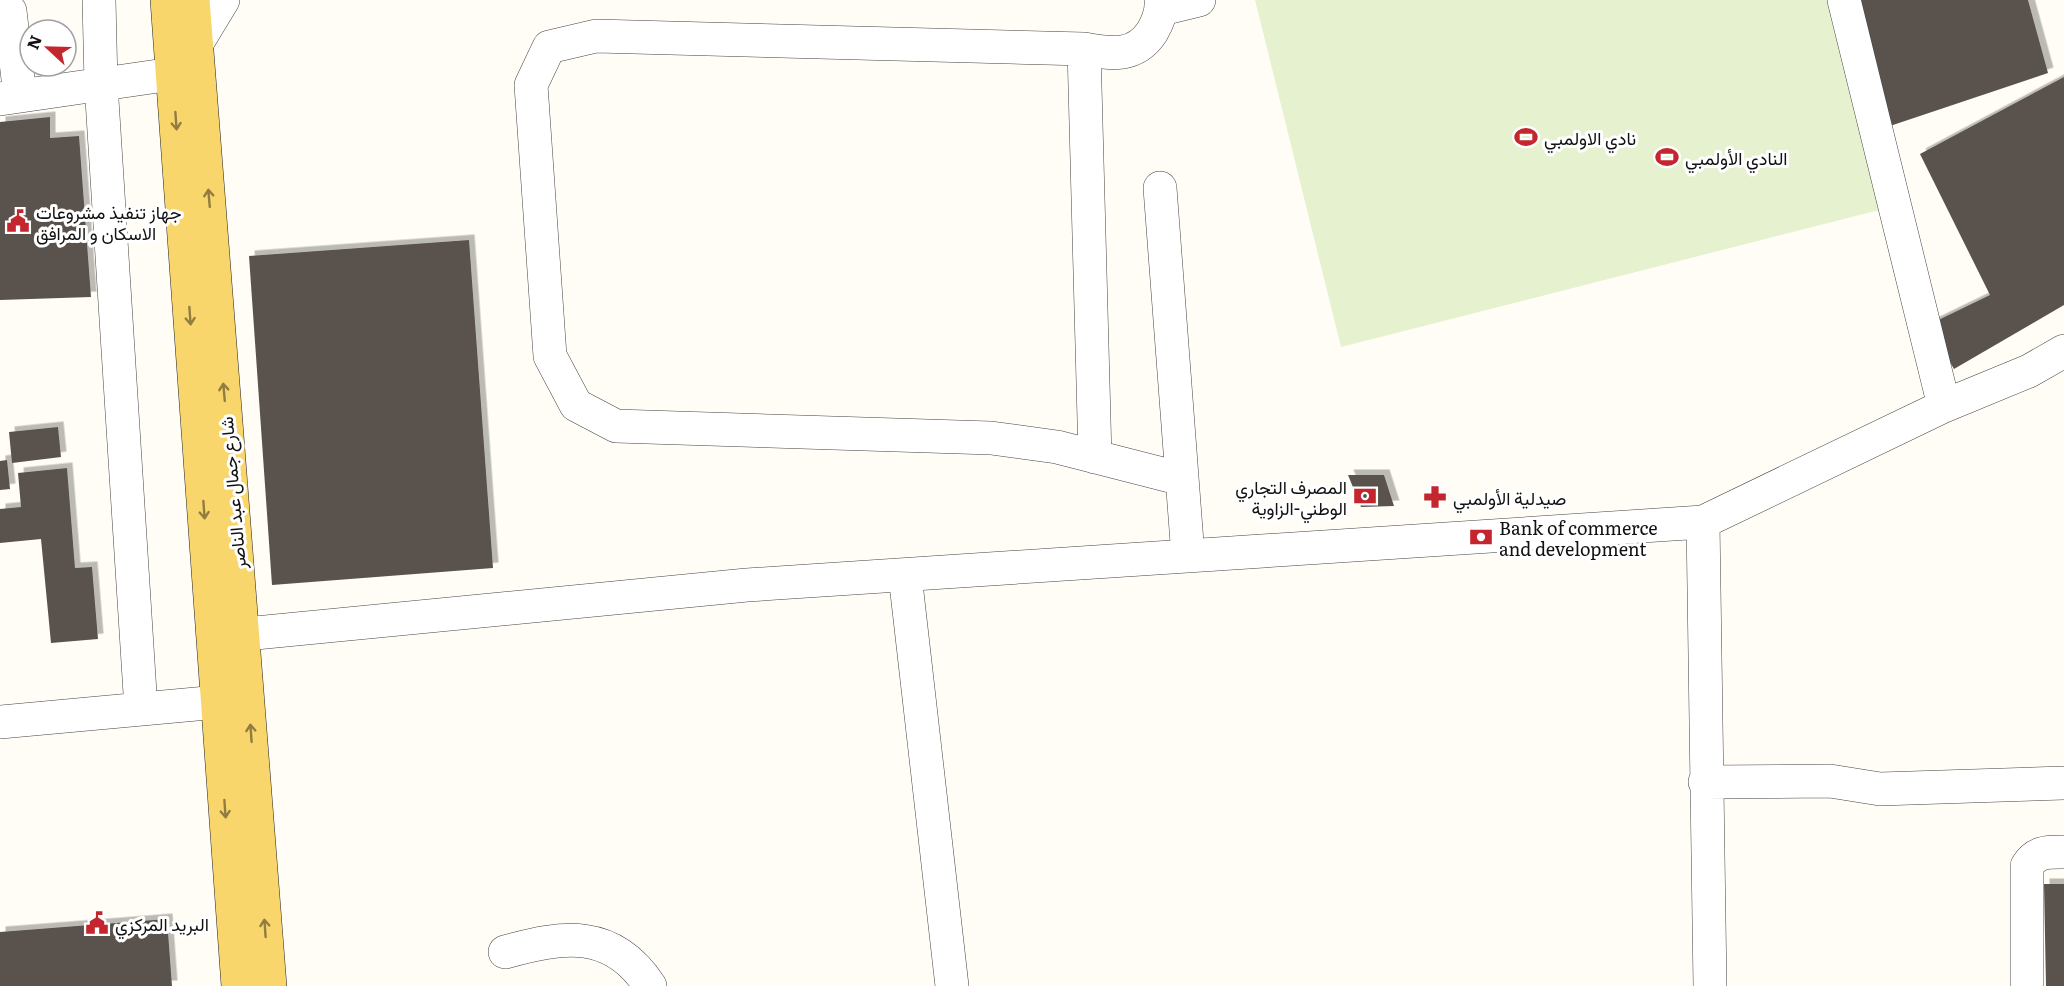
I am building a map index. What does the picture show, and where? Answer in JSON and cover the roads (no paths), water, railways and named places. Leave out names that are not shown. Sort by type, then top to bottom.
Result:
[{"type":"main road","name":"شارع جمال عبد الناصر","points":[[166,0],[229,636],[270,986]]},
{"type":"main road","name":"شارع جمال عبد الناصر","points":[[192,0],[229,636],[218,702],[238,986]]},
{"type":"street","points":[[99,0],[101,84],[141,709]]},
{"type":"street","points":[[10,11],[10,98],[172,74],[196,43],[223,0]]},
{"type":"street","points":[[1182,479],[1057,447],[991,438],[616,426],[576,405],[550,356],[531,86],[549,47],[596,36],[1084,49],[1114,54],[1132,51],[1146,40],[1161,4],[1199,0]]},
{"type":"street","points":[[1844,0],[1944,406]]},
{"type":"street","points":[[1084,49],[1095,457]]},
{"type":"street","points":[[1160,188],[1188,556]]},
{"type":"street","points":[[229,636],[736,586],[1703,522],[1944,406],[2029,371],[2064,351]]},
{"type":"street","points":[[1703,522],[1705,782],[1710,986]]},
{"type":"street","points":[[905,575],[952,986]]},
{"type":"street","points":[[0,722],[218,702]]},
{"type":"street","points":[[1705,782],[1830,781],[1880,789],[2064,783]]},
{"type":"street","points":[[2027,986],[2027,866],[2032,857],[2042,853],[2064,852]]},
{"type":"street","points":[[505,952],[548,940],[597,942],[639,969],[650,986]]},
{"type":"place","name":"نادي الاولمبي","points":[[1526,137]]},
{"type":"place","name":"النادي الأولمبي","points":[[1667,157]]},
{"type":"place","name":"جهاز تنفيذ مشروعات الاسكان و المرافق","points":[[18,221]]},
{"type":"place","name":"المصرف التجاري الوطني-الزاوية","points":[[1365,496]]},
{"type":"place","name":"صيدلية الأولمبي","points":[[1435,497]]},
{"type":"place","name":"Bank of commerce and development","points":[[1481,537]]},
{"type":"place","name":"البريد المركزي","points":[[97,923]]}]
